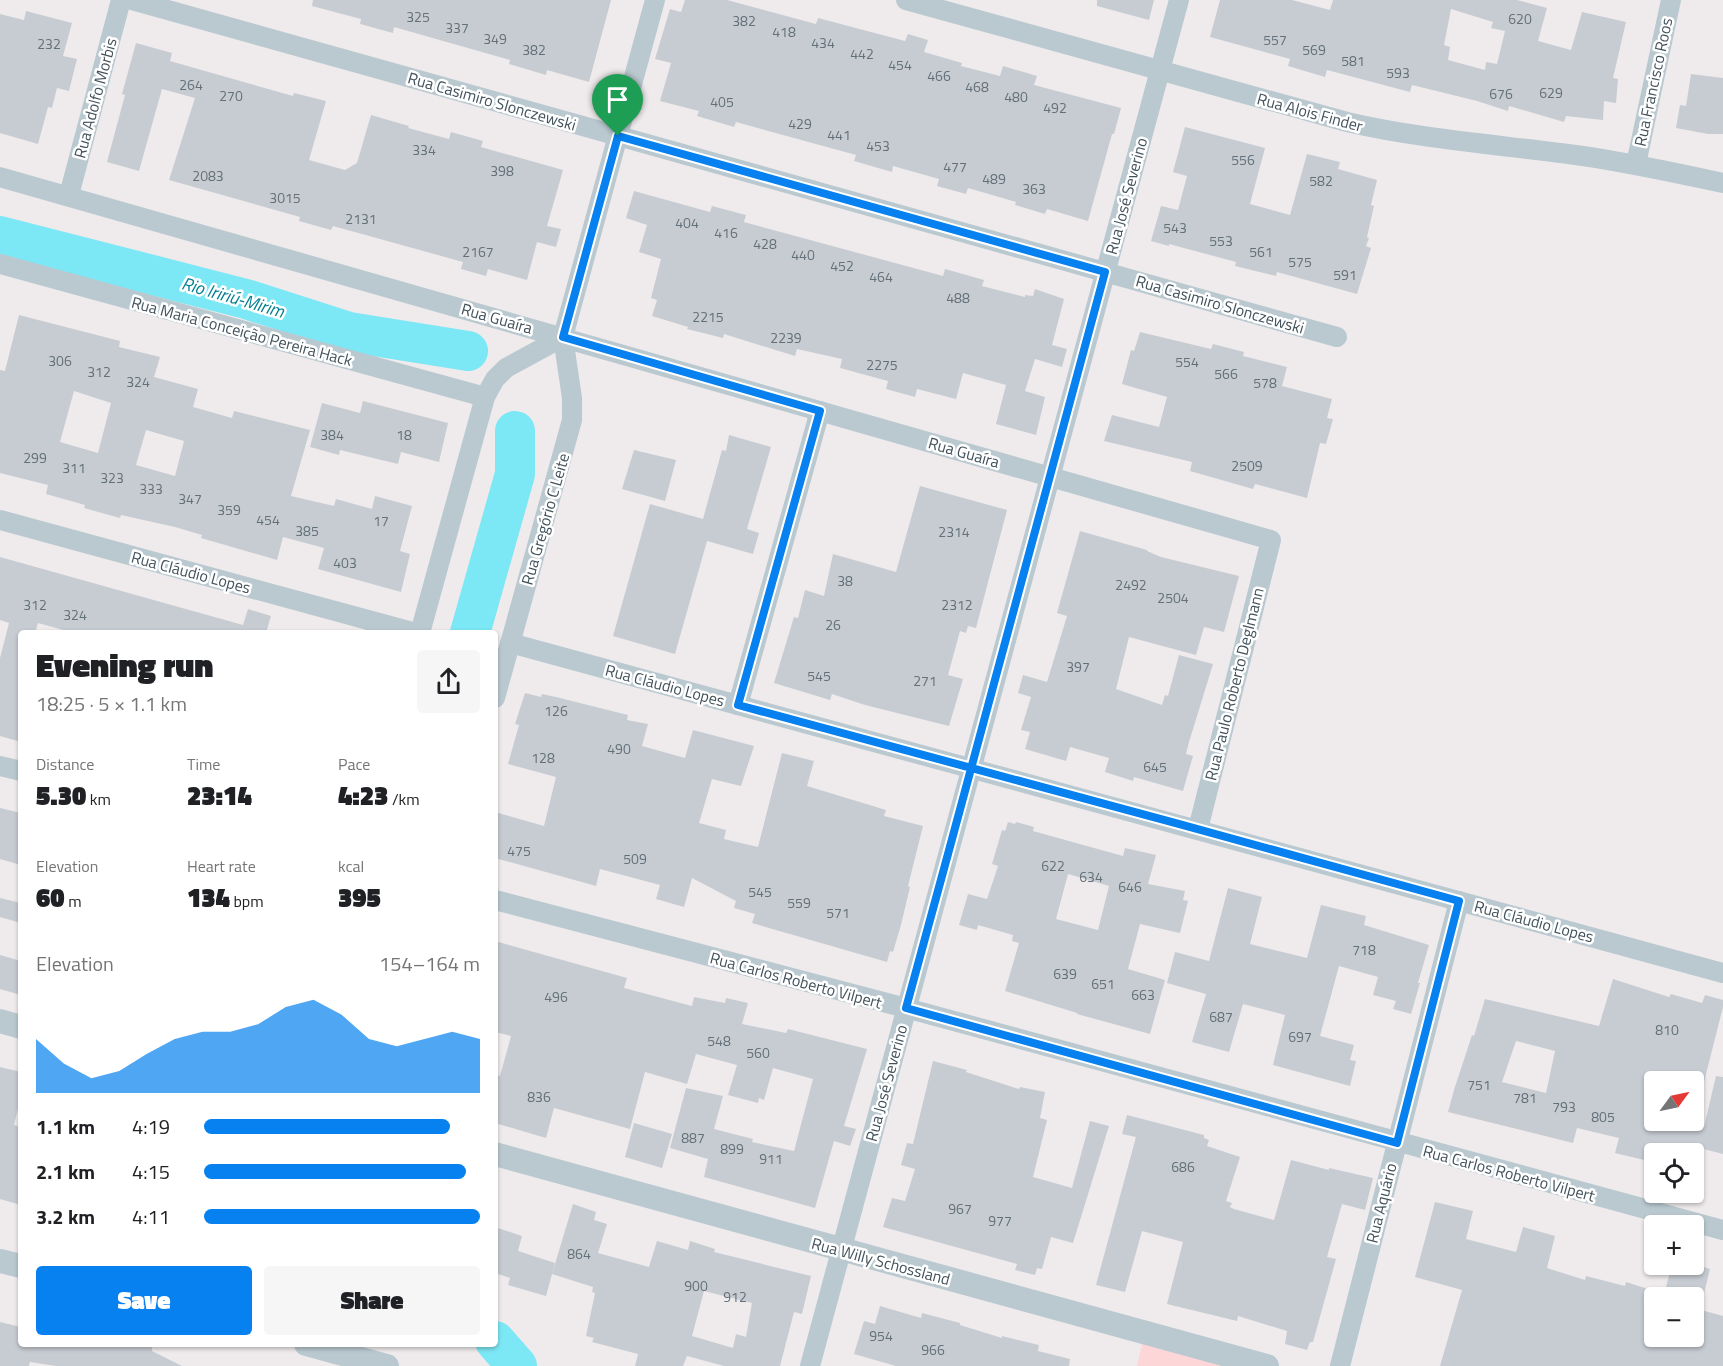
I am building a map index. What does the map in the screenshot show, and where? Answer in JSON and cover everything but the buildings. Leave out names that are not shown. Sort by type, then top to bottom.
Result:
[{"type":"street","name":"Rua Adolfo Morbis","points":[[69,195],[121,0]]},
{"type":"street","name":"Rua Casimiro Slonczewski","points":[[132,0],[1337,337]]},
{"type":"street","name":"Rua Gregório C Leite","points":[[498,687],[572,420],[572,398],[563,337],[655,0]]},
{"type":"street","name":"Rua Alois Finder","points":[[906,0],[1388,132],[1636,164],[1723,183]]},
{"type":"street","name":"Rua José Severino","points":[[810,1366],[1179,0]]},
{"type":"street","name":"Rua Francisco Roos","points":[[1636,164],[1671,0]]},
{"type":"street","name":"Rua Guaíra","points":[[0,177],[1271,540]]},
{"type":"street","name":"Rua Maria Conceição Pereira Hack","points":[[0,264],[485,397]]},
{"type":"street","points":[[419,630],[485,397],[495,380],[507,368],[563,337]]},
{"type":"street","points":[[738,705],[820,411]]},
{"type":"street","name":"Rua Cláudio Lopes","points":[[0,520],[407,630]]},
{"type":"street","name":"Rua Paulo Roberto Deglmann","points":[[1198,829],[1271,540]]},
{"type":"street","name":"Rua Cláudio Lopes","points":[[510,643],[1723,973]]},
{"type":"street","points":[[0,766],[18,770]]},
{"type":"street","name":"Rua Carlos Roberto Vilpert","points":[[498,901],[906,1008],[1723,1230]]},
{"type":"street","name":"Rua Aquário","points":[[1340,1366],[1459,901]]},
{"type":"street","points":[[0,1021],[18,1026]]},
{"type":"street","name":"Rua Willy Schossland","points":[[498,1155],[1267,1366]]},
{"type":"street","points":[[0,1261],[18,1265]]},
{"type":"street","points":[[314,1347],[357,1362],[387,1366]]},
{"type":"shaded area","points":[[1143,1340],[1238,1366],[1137,1366]]},
{"type":"waterway","name":"Rio Iririú-Mirim","points":[[0,236],[246,299],[349,332],[468,351]]},
{"type":"waterway","name":"Rio Iririú-Mirim","points":[[471,630],[515,474],[515,431]]},
{"type":"waterway","name":"Rio Iririú-Mirim","points":[[498,1344],[517,1366]]},
{"type":"route","points":[[618,136],[563,337],[820,411],[738,705],[971,768],[1198,829],[1459,901],[1397,1143],[906,1008],[971,768],[1050,477],[1105,272],[618,136]]}]
